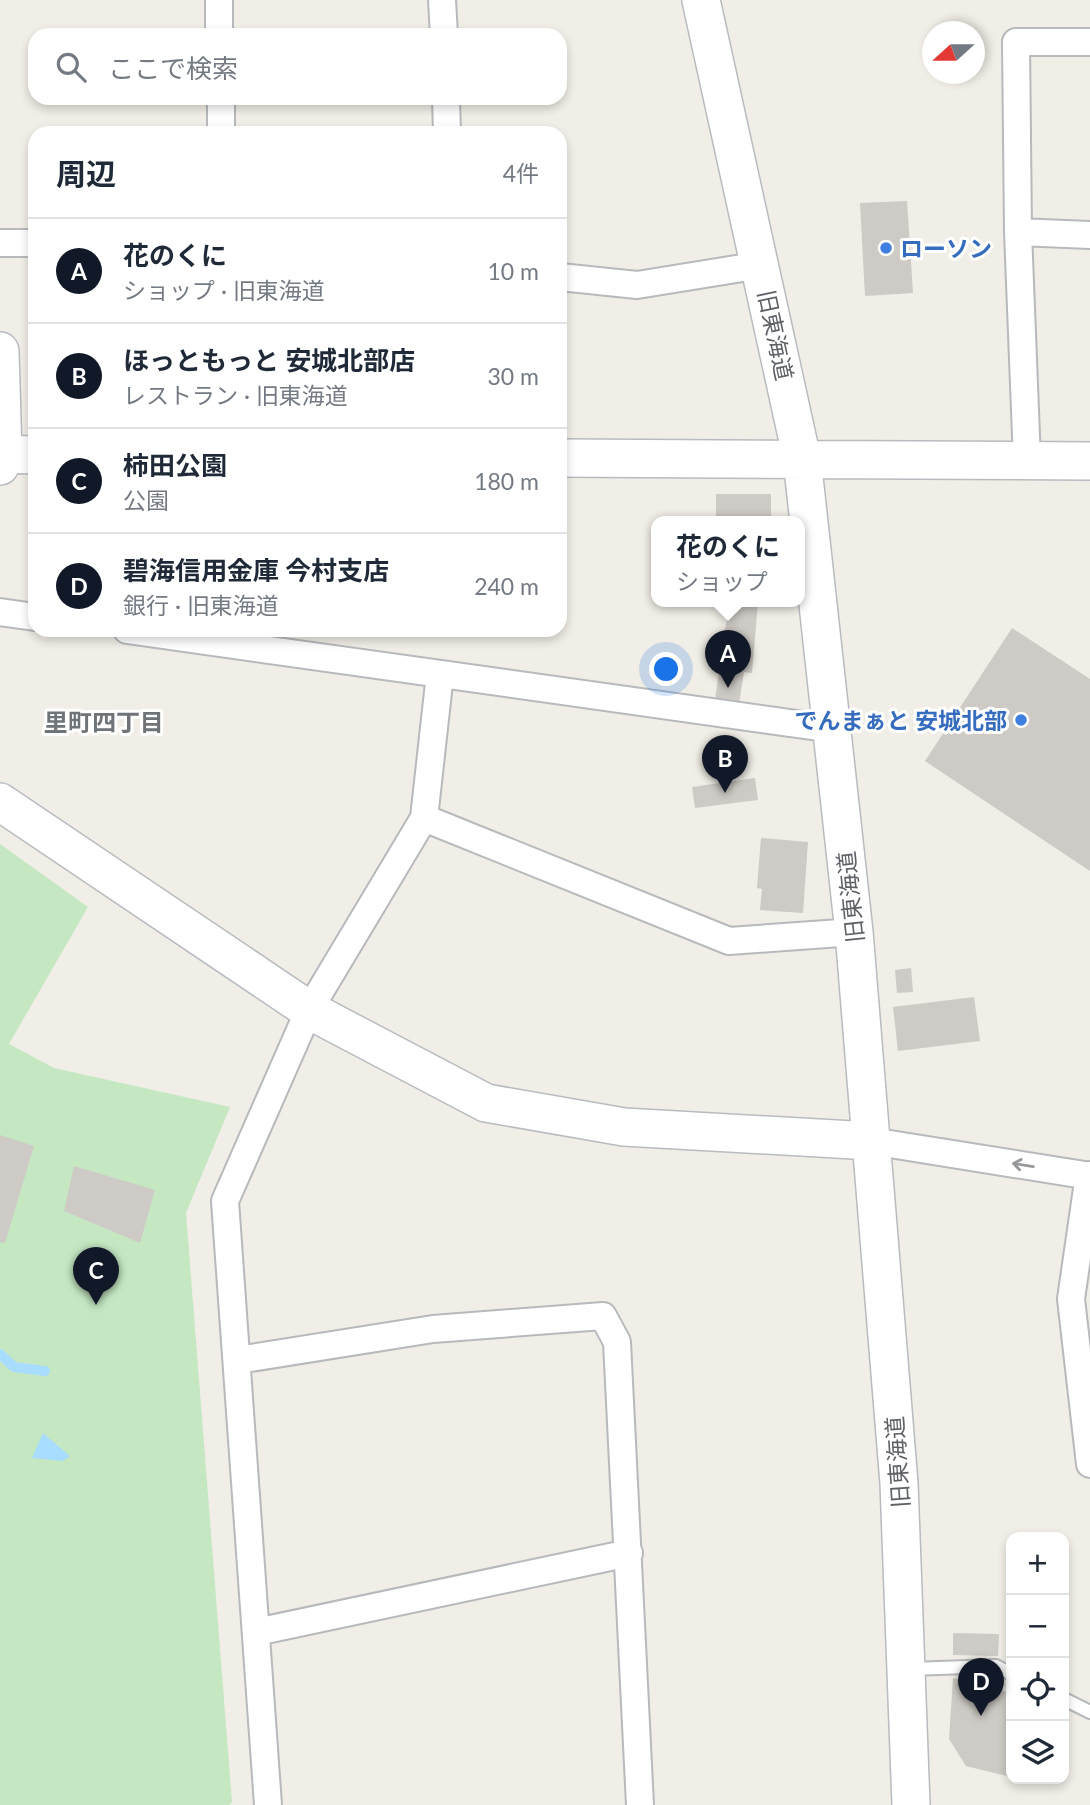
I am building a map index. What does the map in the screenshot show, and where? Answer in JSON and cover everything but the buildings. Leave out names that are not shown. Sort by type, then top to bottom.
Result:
[{"type":"street","points":[[219,0],[219,28]]},
{"type":"street","points":[[442,0],[444,28]]},
{"type":"street","name":"旧東海道","points":[[701,0],[802,459],[854,932],[900,1483],[911,1805]]},
{"type":"street","points":[[1027,461],[1018,232],[1016,42],[1090,42]]},
{"type":"street","points":[[221,105],[221,126]]},
{"type":"street","points":[[446,105],[447,126]]},
{"type":"street","points":[[1018,232],[1090,235]]},
{"type":"street","points":[[0,243],[28,243]]},
{"type":"street","points":[[567,278],[637,285],[761,265]]},
{"type":"street","points":[[0,351],[9,457]]},
{"type":"street","points":[[567,458],[1090,461]]},
{"type":"street","points":[[0,612],[28,616]]},
{"type":"street","points":[[177,637],[833,729]]},
{"type":"street","points":[[268,1805],[225,1201],[309,1010],[424,818],[440,674]]},
{"type":"street","points":[[0,802],[309,1010],[486,1103],[624,1127],[871,1141],[1090,1176],[1071,1299],[1090,1464]]},
{"type":"street","points":[[424,818],[729,941],[854,932]]},
{"type":"street","points":[[238,1360],[433,1329],[603,1316],[617,1342],[640,1805]]},
{"type":"street","points":[[256,1632],[629,1553]]},
{"type":"lane","points":[[906,1669],[996,1666],[1006,1671]]},
{"type":"lane","points":[[1069,1702],[1090,1712]]},
{"type":"green space","points":[[0,844],[88,907],[9,1044],[54,1068],[230,1107],[186,1213],[232,1802],[229,1805],[0,1805]]},
{"type":"water","points":[[43,1433],[70,1456],[63,1461],[32,1458]]},
{"type":"waterway","points":[[0,1354],[14,1367],[45,1371]]},
{"type":"place","name":"ローソン","points":[[886,248]]},
{"type":"place","name":"花のくに","points":[[728,688]]},
{"type":"place","name":"でんまぁと 安城北部","points":[[1021,720]]},
{"type":"place","name":"ほっともっと 安城北部店","points":[[725,793]]},
{"type":"place","name":"柿田公園","points":[[96,1305]]},
{"type":"place","name":"碧海信用金庫 今村支店","points":[[981,1716]]},
{"type":"district","name":"里町四丁目","points":[[104,721]]}]
